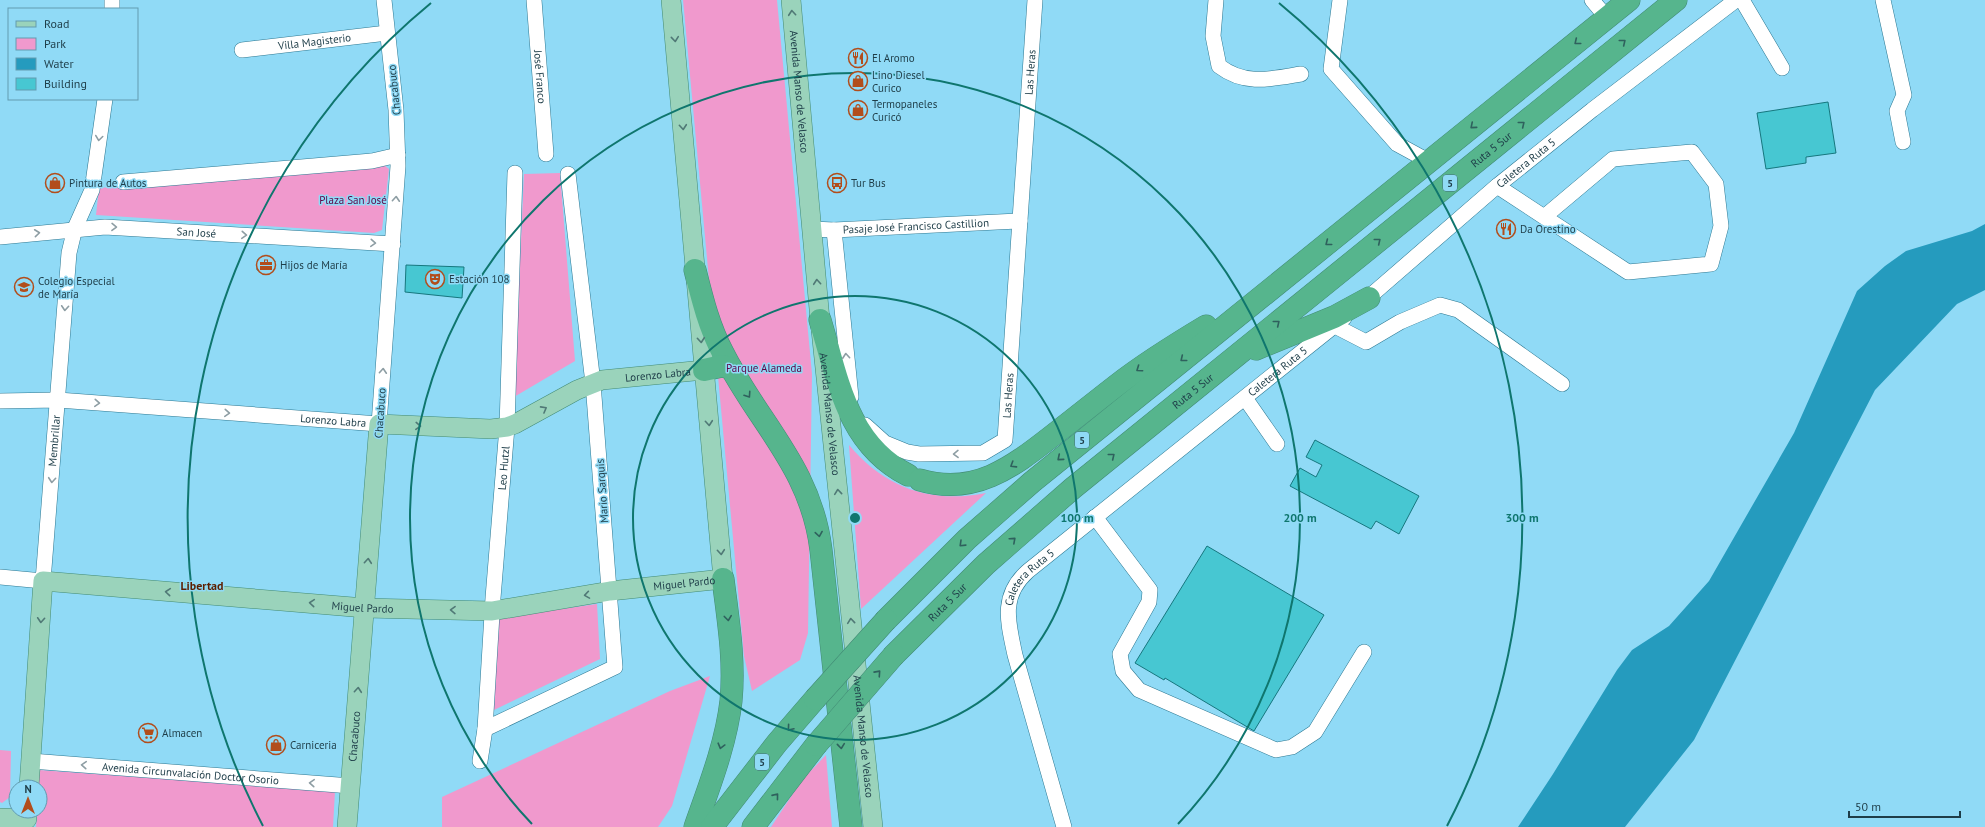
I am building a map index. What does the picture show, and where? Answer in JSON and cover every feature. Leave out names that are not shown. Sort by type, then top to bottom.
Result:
[{"type":"highway","name":"5","points":[[712,827],[777,743],[886,620],[967,539],[1032,482],[1629,0]]},
{"type":"highway","name":"Ruta 5 Sur","points":[[753,827],[816,745],[894,655],[932,616],[1023,531],[1073,488],[1676,0]]},
{"type":"highway","points":[[695,270],[713,332],[731,368],[790,459],[816,517],[821,550],[851,827]]},
{"type":"highway","points":[[820,320],[843,396],[856,426],[866,442],[877,454],[914,478],[945,485],[964,484],[984,480],[1010,467],[1138,369],[1290,273]]},
{"type":"highway","points":[[1225,365],[1259,348],[1334,317],[1369,298]]},
{"type":"highway","points":[[704,370],[722,366],[731,368]]},
{"type":"highway","points":[[695,827],[714,770],[731,702],[732,662],[723,579]]},
{"type":"main road","points":[[671,0],[723,579]]},
{"type":"main road","name":"Avenida Manso de Velasco","points":[[791,0],[820,320],[873,827]]},
{"type":"main road","name":"Lorenzo Labra","points":[[379,424],[491,429],[506,428],[594,383],[613,379],[704,370]]},
{"type":"main road","name":"Chacabuco","points":[[347,827],[379,424]]},
{"type":"main road","name":"Miguel Pardo","points":[[43,582],[365,608],[492,611],[610,591],[723,579]]},
{"type":"main road","name":"Membrillar","points":[[30,779],[43,582]]},
{"type":"street","name":"Chacabuco","points":[[379,424],[393,244],[398,156],[396,110],[384,0]]},
{"type":"street","name":"José Franco","points":[[534,0],[546,154]]},
{"type":"street","name":"Las Heras","points":[[834,230],[850,393],[854,406],[867,428],[875,436],[896,448],[919,454],[984,453],[1005,440],[1035,0]]},
{"type":"street","points":[[1216,0],[1213,36],[1219,66],[1232,75],[1240,78],[1259,80],[1300,74]]},
{"type":"street","points":[[1340,0],[1331,69],[1397,144],[1430,162]]},
{"type":"street","points":[[1592,0],[1607,18]]},
{"type":"street","name":"Caletera Ruta 5","points":[[1064,827],[1014,655],[1008,606],[1012,589],[1020,578],[1335,326],[1497,186],[1592,110],[1736,0]]},
{"type":"street","points":[[1742,0],[1782,68]]},
{"type":"street","points":[[1883,0],[1904,95],[1897,111],[1903,142]]},
{"type":"street","name":"Villa Magisterio","points":[[242,50],[387,33]]},
{"type":"street","name":"Membrillar","points":[[43,582],[69,253],[75,228],[92,190],[105,100]]},
{"type":"street","points":[[1497,186],[1544,217],[1628,272],[1711,264],[1721,226],[1716,184],[1692,152],[1613,159],[1544,217]]},
{"type":"street","points":[[123,182],[372,161],[398,156]]},
{"type":"street","name":"Leo Hutzl","points":[[480,761],[485,729],[492,611],[506,428],[515,173]]},
{"type":"street","name":"Mario Sarquis","points":[[485,729],[615,667],[594,383],[568,174]]},
{"type":"street","name":"Pasaje José Francisco Castillion","points":[[812,228],[834,230],[1020,221]]},
{"type":"street","name":"San José","points":[[0,237],[75,228],[125,227],[393,244]]},
{"type":"street","points":[[1335,326],[1366,342],[1400,322],[1440,305],[1458,310],[1562,384]]},
{"type":"street","points":[[1245,398],[1277,444]]},
{"type":"street","name":"Lorenzo Labra","points":[[0,401],[58,400],[379,424]]},
{"type":"street","points":[[1095,517],[1150,590],[1149,602],[1120,654],[1123,671],[1139,690],[1276,750],[1292,747],[1315,732],[1364,652]]},
{"type":"street","name":"Miguel Pardo","points":[[0,577],[43,582]]},
{"type":"street","name":"Avenida Circunvalación Doctor Osorio","points":[[31,761],[351,786]]},
{"type":"green space","name":"Parque Alameda","points":[[683,0],[777,0],[812,374],[808,633],[800,660],[752,691],[744,656]]},
{"type":"green space","name":"Plaza San José","points":[[384,165],[389,169],[382,230],[374,233],[96,215],[99,188]]},
{"type":"green space","points":[[560,173],[575,361],[514,397],[524,174]]},
{"type":"green space","points":[[849,445],[863,460],[878,472],[894,482],[910,489],[928,494],[946,496],[966,496],[986,493],[861,609]]},
{"type":"green space","points":[[597,604],[600,659],[494,710],[498,618]]},
{"type":"green space","points":[[710,676],[672,806],[658,827],[442,827],[442,797],[670,691]]},
{"type":"green space","points":[[0,750],[11,751],[10,779],[8,779],[8,798],[2,803],[0,802]]},
{"type":"green space","points":[[826,755],[832,827],[771,827],[802,780]]},
{"type":"green space","points":[[39,770],[335,791],[333,827],[36,827],[36,819],[48,819],[48,779],[38,779]]},
{"type":"water","points":[[1985,224],[1985,290],[1957,304],[1875,390],[1694,740],[1625,827],[1518,827],[1553,774],[1617,670],[1632,650],[1669,626],[1709,581],[1794,433],[1857,291],[1885,266],[1906,251],[1972,231]]},
{"type":"building","points":[[1828,102],[1836,153],[1806,157],[1806,163],[1766,169],[1757,113]]},
{"type":"building","name":"Hijos de María","points":[[258,259],[275,261],[272,271],[257,270]]},
{"type":"building","name":"Estación 108","points":[[406,265],[464,267],[462,298],[405,292]]},
{"type":"building","points":[[1315,440],[1419,496],[1399,534],[1376,521],[1371,529],[1290,486],[1300,468],[1316,477],[1322,465],[1306,457]]},
{"type":"building","points":[[1207,546],[1324,615],[1254,731],[1165,678],[1164,680],[1135,663]]},
{"type":"place","name":"El Aromo","points":[[858,58]]},
{"type":"place","name":"Lino Diesel Curico","points":[[858,81]]},
{"type":"place","name":"Termopaneles Curicó","points":[[858,110]]},
{"type":"place","name":"Pintura de Autos","points":[[55,183]]},
{"type":"place","name":"Tur Bus","points":[[837,183]]},
{"type":"place","name":"Da Orestino","points":[[1506,229]]},
{"type":"place","name":"Hijos de María","points":[[266,265]]},
{"type":"place","name":"Estación 108","points":[[435,279]]},
{"type":"place","name":"Colegio Especial de María","points":[[24,287]]},
{"type":"place","name":"Almacen","points":[[148,733]]},
{"type":"place","name":"Carniceria","points":[[276,745]]},
{"type":"district","name":"Libertad","points":[[202,585]]}]
